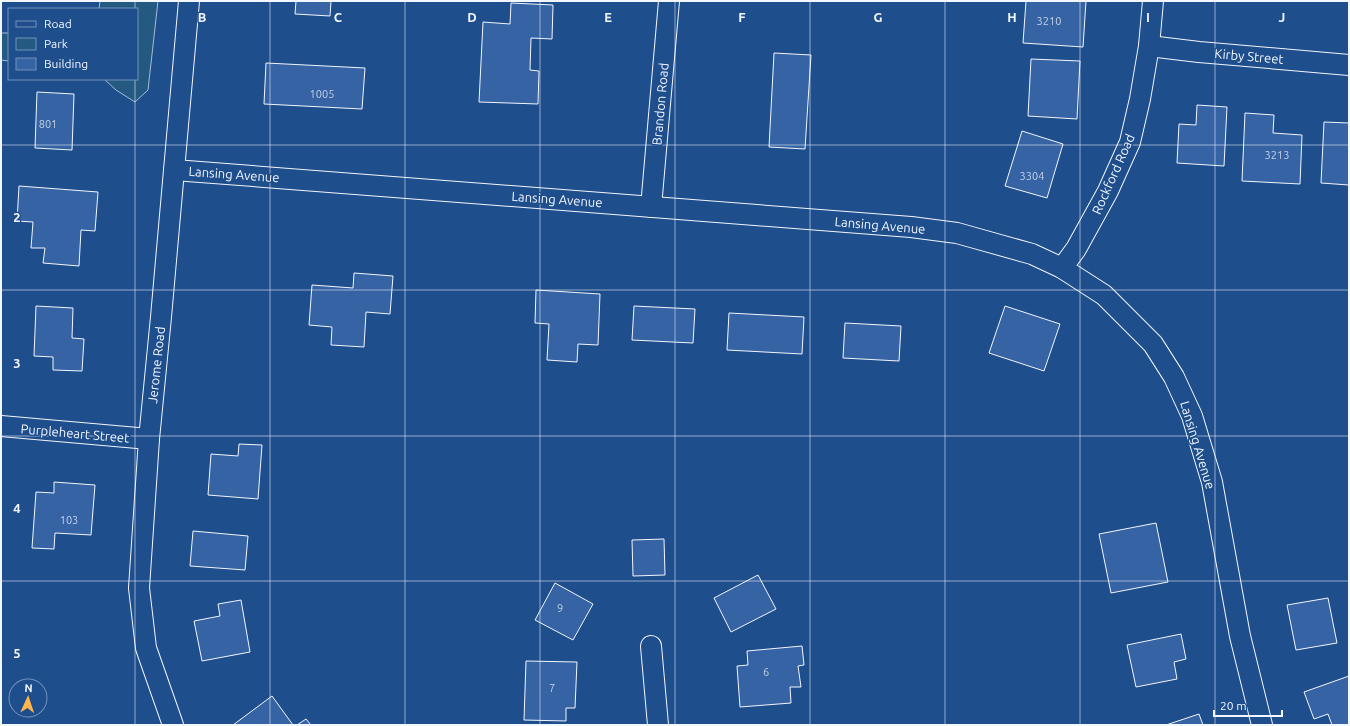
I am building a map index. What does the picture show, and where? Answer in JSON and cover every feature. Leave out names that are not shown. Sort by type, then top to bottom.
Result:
[{"type":"street","name":"Jerome Road","points":[[173,725],[146,648],[139,588],[149,439],[189,1]]},
{"type":"street","name":"Brandon Road","points":[[652,207],[669,1]]},
{"type":"street","name":"Rockford Road","points":[[1062,268],[1076,249],[1108,191],[1130,142],[1140,99],[1149,46],[1153,1]]},
{"type":"street","name":"Kirby Street","points":[[1149,46],[1199,52],[1349,65]]},
{"type":"street","name":"Lansing Avenue","points":[[174,170],[911,227],[957,233],[1032,254],[1062,268],[1104,296],[1153,344],[1174,377],[1192,416],[1212,482],[1240,636],[1262,725]]},
{"type":"street","name":"Purpleheart Street","points":[[1,426],[149,439]]},
{"type":"street","points":[[651,646],[658,725]]},
{"type":"green space","points":[[100,1],[158,1],[148,90],[135,102],[116,90],[105,80],[138,80],[138,8],[99,8]]},
{"type":"green space","points":[[1,33],[8,33],[8,61],[1,60]]},
{"type":"building","points":[[296,1],[331,1],[330,16],[295,14]]},
{"type":"building","points":[[1026,1],[1086,1],[1083,47],[1023,43]]},
{"type":"building","points":[[511,3],[553,5],[552,39],[531,38],[530,70],[539,71],[538,104],[479,102],[483,22],[510,24]]},
{"type":"building","points":[[774,53],[811,55],[805,149],[769,147]]},
{"type":"building","points":[[1031,59],[1080,61],[1077,119],[1028,116]]},
{"type":"building","points":[[266,63],[365,68],[362,109],[264,104]]},
{"type":"building","points":[[37,92],[74,94],[72,150],[35,148]]},
{"type":"building","points":[[1197,105],[1227,107],[1224,166],[1177,163],[1179,124],[1196,125]]},
{"type":"building","points":[[1245,113],[1274,115],[1273,133],[1302,135],[1300,184],[1242,181]]},
{"type":"building","points":[[1324,122],[1349,123],[1349,185],[1321,183]]},
{"type":"building","points":[[1022,131],[1063,144],[1047,198],[1005,186]]},
{"type":"building","points":[[19,186],[98,192],[95,231],[81,230],[79,266],[43,263],[45,248],[31,248],[33,222],[17,221]]},
{"type":"building","points":[[354,273],[393,276],[390,314],[366,312],[364,347],[331,345],[332,327],[309,325],[312,285],[353,288]]},
{"type":"building","points":[[536,290],[600,294],[598,345],[578,344],[577,362],[547,360],[549,324],[535,323]]},
{"type":"building","points":[[36,306],[73,308],[72,338],[84,339],[82,371],[53,370],[53,357],[34,356]]},
{"type":"building","points":[[634,306],[695,309],[693,343],[632,340]]},
{"type":"building","points":[[1005,306],[1060,324],[1044,371],[989,353]]},
{"type":"building","points":[[729,313],[804,317],[802,354],[727,350]]},
{"type":"building","points":[[845,323],[901,326],[899,361],[843,358]]},
{"type":"building","points":[[239,444],[262,445],[258,499],[208,495],[211,454],[238,456]]},
{"type":"building","points":[[54,482],[95,485],[91,535],[55,533],[54,549],[32,548],[36,492],[54,493]]},
{"type":"building","points":[[1156,523],[1168,582],[1111,593],[1099,534]]},
{"type":"building","points":[[193,531],[248,536],[245,570],[190,566]]},
{"type":"building","points":[[664,539],[665,575],[633,576],[632,540]]},
{"type":"building","points":[[758,575],[776,609],[731,632],[714,598]]},
{"type":"building","points":[[555,583],[593,604],[573,640],[535,620]]},
{"type":"building","points":[[1328,598],[1337,643],[1296,650],[1287,605]]},
{"type":"building","points":[[241,600],[250,652],[202,661],[194,621],[220,616],[218,604]]},
{"type":"building","points":[[1181,634],[1186,659],[1174,662],[1177,679],[1136,687],[1127,645]]},
{"type":"building","points":[[802,646],[804,665],[798,666],[801,687],[790,687],[791,703],[740,707],[737,666],[748,665],[747,651]]},
{"type":"building","points":[[526,661],[577,662],[575,708],[566,708],[566,721],[524,720]]},
{"type":"building","points":[[1349,676],[1349,725],[1332,725],[1328,714],[1314,719],[1304,692]]},
{"type":"building","points":[[272,696],[293,725],[233,725]]},
{"type":"building","points":[[1199,714],[1203,725],[1166,725]]},
{"type":"building","points":[[306,719],[311,725],[297,725]]}]
